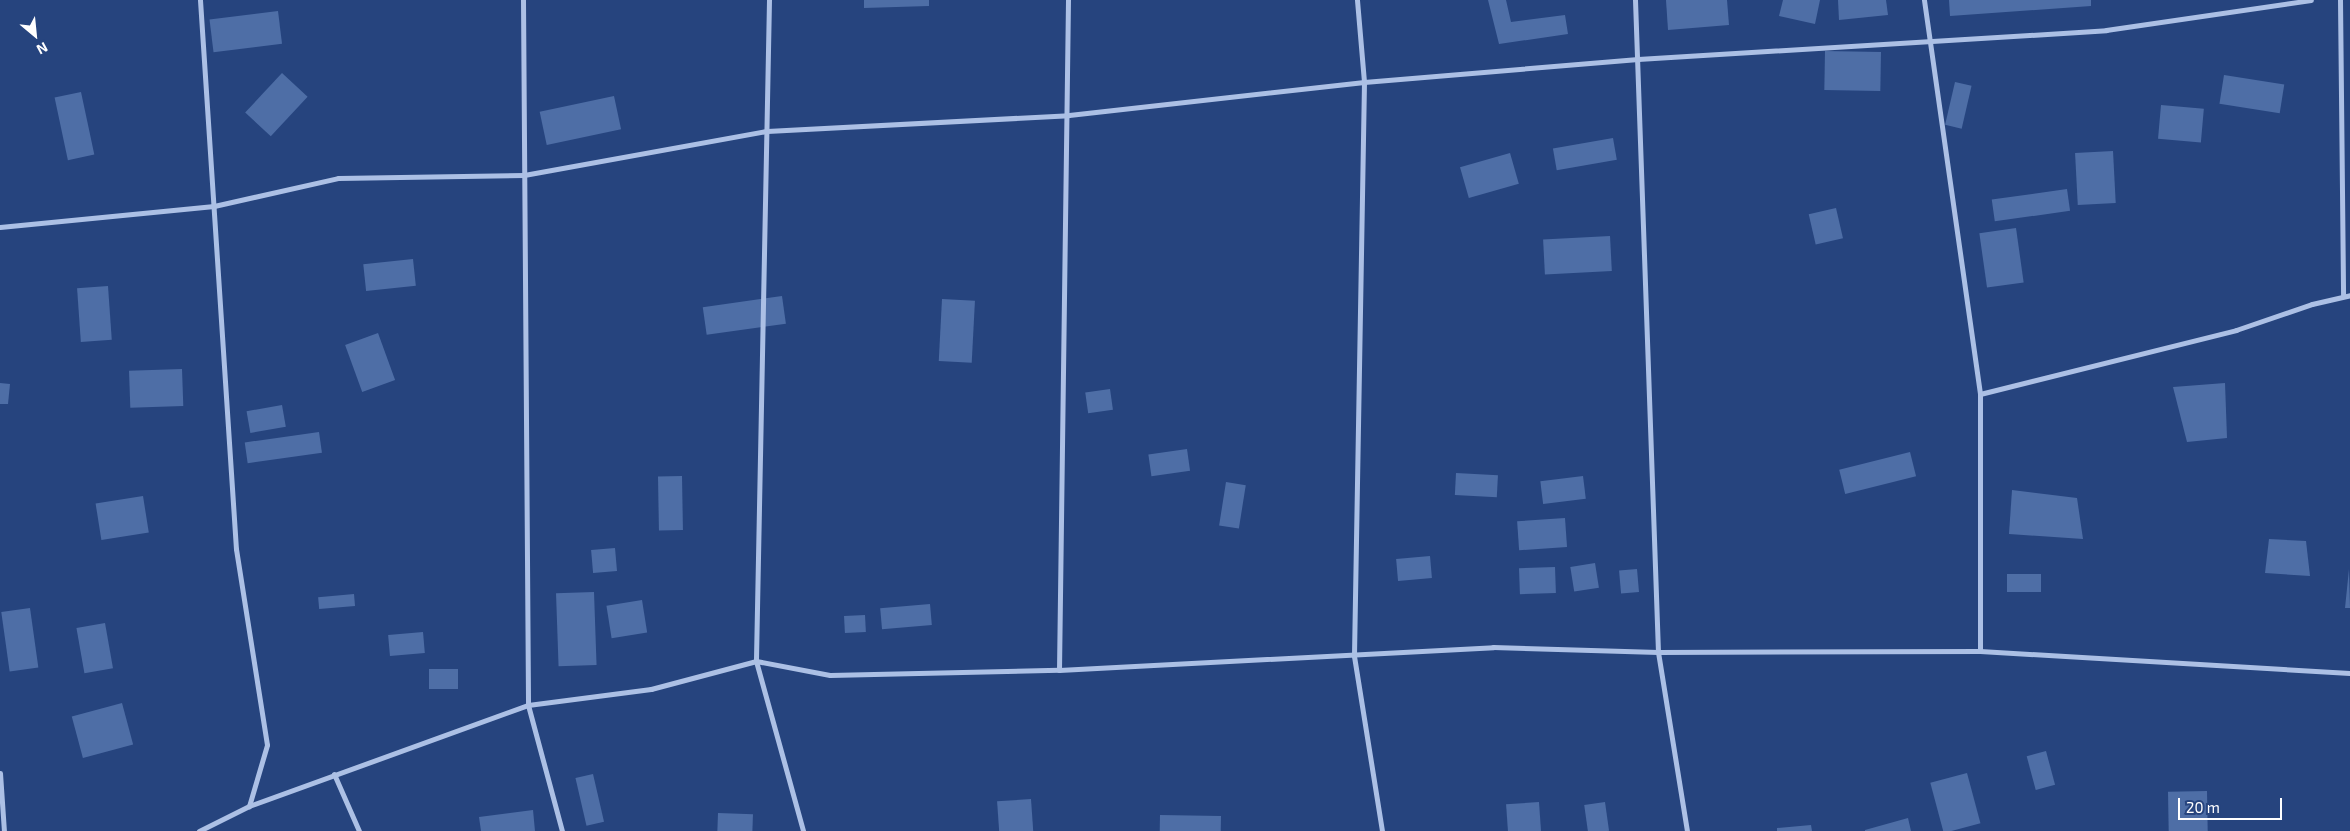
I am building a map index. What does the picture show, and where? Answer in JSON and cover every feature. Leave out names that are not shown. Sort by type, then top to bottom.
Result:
[{"type":"street","points":[[200,0],[236,549],[267,746],[249,806]]},
{"type":"street","points":[[523,0],[528,705],[562,831]]},
{"type":"street","points":[[769,0],[756,661],[802,831]]},
{"type":"street","points":[[1059,670],[1069,115],[1068,0]]},
{"type":"street","points":[[1357,0],[1364,82],[1354,656],[1382,831]]},
{"type":"street","points":[[1635,0],[1658,652],[1687,831]]},
{"type":"street","points":[[1924,0],[1927,41],[1980,394],[1980,651]]},
{"type":"street","points":[[0,227],[214,206],[338,178],[524,175],[767,131],[1069,115],[1364,82],[1638,59],[2106,30],[2311,0]]},
{"type":"street","points":[[2340,0],[2343,295]]},
{"type":"street","points":[[1980,394],[2236,330],[2343,295],[2350,295]]},
{"type":"street","points":[[199,831],[249,806],[528,705],[651,688],[756,661],[830,675],[1059,670],[1354,656],[1493,647],[1658,652],[1980,651],[2350,673]]},
{"type":"street","points":[[0,773],[4,831]]},
{"type":"street","points":[[334,774],[359,831]]},
{"type":"building","points":[[864,0],[929,0],[929,6],[864,8]]},
{"type":"building","points":[[1488,0],[1506,0],[1511,22],[1565,15],[1568,34],[1499,44]]},
{"type":"building","points":[[1666,0],[1727,0],[1729,25],[1668,30]]},
{"type":"building","points":[[1783,0],[1820,0],[1815,24],[1779,16]]},
{"type":"building","points":[[1838,0],[1886,0],[1888,15],[1839,20]]},
{"type":"building","points":[[1949,0],[2091,0],[2091,6],[1950,16]]},
{"type":"building","points":[[278,11],[282,44],[214,52],[210,19]]},
{"type":"building","points":[[1825,51],[1881,52],[1880,91],[1824,90]]},
{"type":"building","points":[[282,73],[308,97],[271,136],[245,112]]},
{"type":"building","points":[[2224,75],[2284,85],[2280,113],[2219,104]]},
{"type":"building","points":[[1955,82],[1972,86],[1962,129],[1945,125]]},
{"type":"building","points":[[81,92],[94,155],[68,160],[55,98]]},
{"type":"building","points":[[614,96],[621,129],[547,145],[540,112]]},
{"type":"building","points":[[2161,105],[2204,109],[2201,143],[2158,139]]},
{"type":"building","points":[[1613,138],[1617,160],[1557,170],[1553,149]]},
{"type":"building","points":[[2113,151],[2116,203],[2078,205],[2075,153]]},
{"type":"building","points":[[1510,153],[1519,184],[1469,198],[1460,167]]},
{"type":"building","points":[[2067,189],[2070,211],[1995,221],[1992,200]]},
{"type":"building","points":[[1836,208],[1843,238],[1816,245],[1809,214]]},
{"type":"building","points":[[2016,228],[2024,282],[1987,288],[1979,233]]},
{"type":"building","points":[[1610,236],[1612,271],[1545,274],[1543,240]]},
{"type":"building","points":[[413,259],[416,286],[366,291],[363,264]]},
{"type":"building","points":[[108,286],[112,340],[81,342],[77,288]]},
{"type":"building","points":[[782,296],[786,324],[707,335],[703,307]]},
{"type":"building","points":[[942,299],[975,301],[972,363],[939,361]]},
{"type":"building","points":[[378,333],[395,380],[362,392],[345,345]]},
{"type":"building","points":[[182,369],[183,406],[130,408],[129,371]]},
{"type":"building","points":[[0,383],[10,384],[8,404],[0,404]]},
{"type":"building","points":[[2225,383],[2227,438],[2187,442],[2173,387]]},
{"type":"building","points":[[1110,389],[1113,410],[1088,413],[1085,392]]},
{"type":"building","points":[[282,405],[286,427],[250,433],[247,411]]},
{"type":"building","points":[[319,432],[322,453],[248,463],[245,442]]},
{"type":"building","points":[[1187,449],[1190,471],[1151,476],[1148,454]]},
{"type":"building","points":[[1910,452],[1916,476],[1845,494],[1839,470]]},
{"type":"building","points":[[1456,473],[1498,475],[1497,497],[1455,495]]},
{"type":"building","points":[[658,476],[682,476],[683,530],[659,530]]},
{"type":"building","points":[[1583,476],[1586,499],[1543,504],[1540,481]]},
{"type":"building","points":[[1226,482],[1246,485],[1239,529],[1219,525]]},
{"type":"building","points":[[2012,490],[2077,498],[2083,539],[2009,534]]},
{"type":"building","points":[[143,496],[149,533],[101,540],[96,504]]},
{"type":"building","points":[[1565,518],[1567,547],[1519,550],[1517,521]]},
{"type":"building","points":[[2269,539],[2306,541],[2310,576],[2265,573]]},
{"type":"building","points":[[615,548],[617,571],[593,573],[591,550]]},
{"type":"building","points":[[1430,556],[1432,578],[1398,581],[1396,559]]},
{"type":"building","points":[[1595,563],[1599,588],[1574,592],[1570,567]]},
{"type":"building","points":[[1555,567],[1556,593],[1520,594],[1519,568]]},
{"type":"building","points":[[1637,569],[1639,592],[1621,593],[1619,571]]},
{"type":"building","points":[[2349,569],[2350,608],[2345,608]]},
{"type":"building","points":[[2007,574],[2041,574],[2041,592],[2007,592]]},
{"type":"building","points":[[594,592],[597,665],[559,666],[556,593]]},
{"type":"building","points":[[354,594],[355,606],[319,609],[318,597]]},
{"type":"building","points":[[642,600],[647,633],[612,638],[606,606]]},
{"type":"building","points":[[930,604],[932,625],[882,629],[880,608]]},
{"type":"building","points":[[30,608],[38,667],[10,671],[1,612]]},
{"type":"building","points":[[865,615],[866,632],[845,633],[844,616]]},
{"type":"building","points":[[105,623],[113,668],[84,673],[76,628]]},
{"type":"building","points":[[423,632],[425,653],[390,656],[388,635]]},
{"type":"building","points":[[429,669],[458,669],[458,689],[429,689]]},
{"type":"building","points":[[122,703],[133,745],[83,758],[72,716]]},
{"type":"building","points":[[2046,751],[2055,785],[2036,790],[2027,756]]},
{"type":"building","points":[[1967,773],[1980,823],[1951,831],[1943,831],[1930,783]]},
{"type":"building","points":[[593,774],[604,822],[586,826],[575,778]]},
{"type":"building","points":[[2207,791],[2208,831],[2169,831],[2168,792]]},
{"type":"building","points":[[1031,799],[1033,831],[999,831],[997,801]]},
{"type":"building","points":[[1539,802],[1541,831],[1508,831],[1506,804]]},
{"type":"building","points":[[1605,802],[1609,831],[1588,831],[1584,805]]},
{"type":"building","points":[[533,810],[535,831],[481,831],[479,817]]},
{"type":"building","points":[[718,813],[753,814],[752,831],[717,831]]},
{"type":"building","points":[[1160,815],[1221,816],[1221,831],[1160,831]]},
{"type":"building","points":[[1908,818],[1911,831],[1865,831],[1865,830]]},
{"type":"building","points":[[1811,825],[1812,831],[1777,831],[1777,828]]}]
